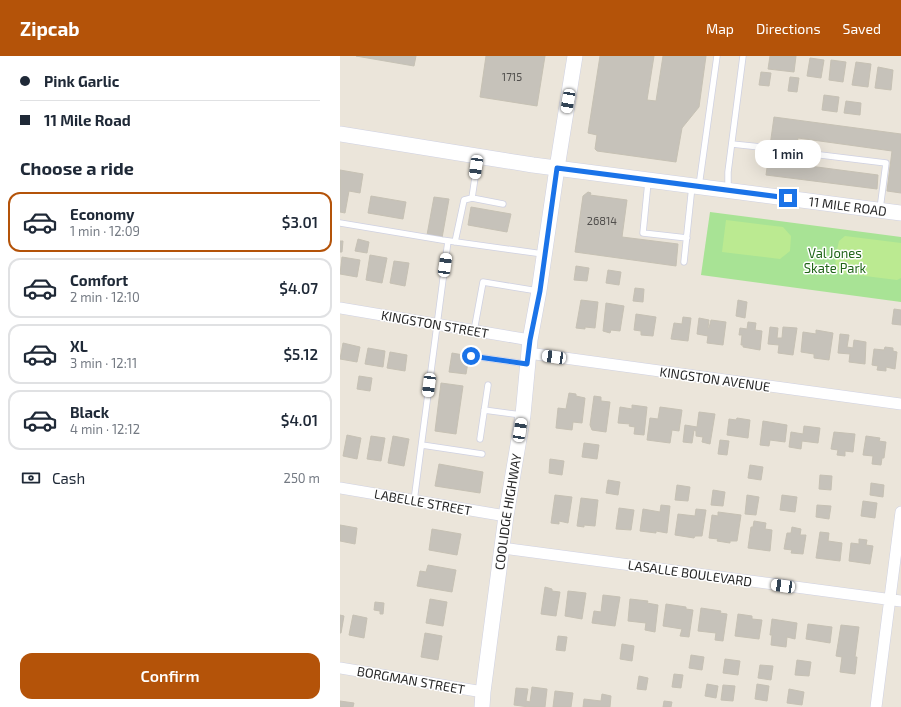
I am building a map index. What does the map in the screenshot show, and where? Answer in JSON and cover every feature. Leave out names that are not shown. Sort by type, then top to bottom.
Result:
[{"type":"main road","name":"COOLIDGE HIGHWAY","points":[[482,707],[506,516],[523,415],[528,352],[540,291],[557,168],[575,56]]},
{"type":"main road","name":"11 MILE ROAD","points":[[340,134],[427,149],[557,168],[901,214]]},
{"type":"street","name":"KINGSTON STREET","points":[[340,308],[474,331],[528,352]]},
{"type":"street","name":"KINGSTON AVENUE","points":[[528,352],[901,404]]},
{"type":"street","name":"LABELLE STREET","points":[[340,488],[506,516]]},
{"type":"street","points":[[876,707],[895,600],[901,512]]},
{"type":"street","name":"LASALLE BOULEVARD","points":[[502,548],[895,600]]},
{"type":"street","name":"BORGMAN STREET","points":[[340,668],[483,692]]},
{"type":"lane","points":[[684,262],[716,56]]},
{"type":"lane","points":[[728,190],[743,56]]},
{"type":"lane","points":[[732,144],[770,148]]},
{"type":"lane","points":[[796,152],[886,163],[880,211]]},
{"type":"lane","points":[[472,198],[478,156]]},
{"type":"lane","points":[[649,180],[643,232],[687,238]]},
{"type":"lane","points":[[456,242],[464,201],[466,199],[472,198],[503,204]]},
{"type":"lane","points":[[340,223],[545,255]]},
{"type":"lane","points":[[414,501],[448,241]]},
{"type":"lane","points":[[474,331],[483,282],[540,291]]},
{"type":"lane","points":[[471,356],[528,352]]},
{"type":"lane","points":[[480,439],[488,385]]},
{"type":"lane","points":[[484,410],[523,415]]},
{"type":"lane","points":[[422,445],[482,454]]},
{"type":"green space","name":"Val Jones Skate Park","points":[[710,212],[901,237],[901,302],[701,275]]},
{"type":"green space","points":[[726,220],[783,227],[791,236],[790,251],[780,259],[722,252]]},
{"type":"green space","points":[[845,236],[901,243],[901,278],[897,280],[841,273],[835,262],[839,241]]},
{"type":"building","points":[[356,56],[416,56],[414,66]]},
{"type":"building","points":[[486,56],[545,56],[537,106],[480,97]]},
{"type":"building","points":[[600,56],[654,56],[647,100],[656,101],[663,56],[706,56],[699,107],[682,128],[676,162],[597,151],[595,149],[597,135],[588,133]]},
{"type":"building","points":[[770,56],[796,56],[794,72],[768,69]]},
{"type":"building","points":[[810,58],[824,60],[821,78],[807,76]]},
{"type":"building","points":[[831,60],[846,62],[843,82],[829,80]]},
{"type":"building","points":[[856,62],[871,64],[868,87],[852,85]]},
{"type":"building","points":[[878,67],[893,70],[891,90],[875,88]]},
{"type":"building","points":[[761,72],[771,73],[769,86],[759,85]]},
{"type":"building","points":[[790,77],[799,78],[797,92],[788,91]]},
{"type":"building","points":[[824,95],[839,97],[837,112],[822,110]]},
{"type":"building","points":[[846,101],[861,103],[860,115],[844,113]]},
{"type":"building","points":[[774,117],[901,134],[901,193],[887,191],[892,151],[798,138],[794,164],[878,175],[877,189],[766,175]]},
{"type":"building","points":[[340,170],[363,174],[360,193],[349,191],[345,213],[340,212]]},
{"type":"building","points":[[588,192],[591,193],[590,195],[627,200],[622,237],[678,244],[676,266],[575,252],[583,196]]},
{"type":"building","points":[[371,196],[406,202],[403,219],[368,213]]},
{"type":"building","points":[[434,197],[449,199],[442,238],[427,235]]},
{"type":"building","points":[[471,207],[511,214],[507,232],[468,225]]},
{"type":"building","points":[[358,239],[369,242],[367,253],[355,251]]},
{"type":"building","points":[[340,241],[343,241],[342,252],[340,252]]},
{"type":"building","points":[[370,255],[387,258],[382,283],[366,280]]},
{"type":"building","points":[[342,257],[360,260],[357,277],[340,274]]},
{"type":"building","points":[[394,261],[409,263],[405,286],[390,283]]},
{"type":"building","points":[[576,266],[589,268],[587,281],[574,280]]},
{"type":"building","points":[[608,270],[621,272],[619,285],[606,283]]},
{"type":"building","points":[[635,288],[644,289],[643,302],[633,301]]},
{"type":"building","points":[[581,300],[598,302],[595,328],[576,328]]},
{"type":"building","points":[[738,300],[747,302],[745,318],[736,316]]},
{"type":"building","points":[[606,303],[624,306],[620,331],[611,330],[610,333],[603,331]]},
{"type":"building","points":[[894,309],[901,310],[901,325],[892,324]]},
{"type":"building","points":[[636,314],[656,317],[653,336],[641,335],[641,331],[634,330]]},
{"type":"building","points":[[683,317],[691,318],[688,341],[671,339],[674,323],[682,324]]},
{"type":"building","points":[[699,318],[709,320],[708,328],[711,320],[726,322],[723,345],[707,343],[708,336],[697,334]]},
{"type":"building","points":[[748,322],[756,323],[755,330],[762,331],[760,350],[743,347],[743,345],[741,345],[742,335],[739,335],[740,328],[747,329]]},
{"type":"building","points":[[770,327],[778,328],[777,338],[782,338],[783,327],[797,328],[793,355],[778,353],[779,345],[768,344]]},
{"type":"building","points":[[816,330],[833,333],[829,360],[814,358],[814,354],[801,352],[803,332],[816,334]]},
{"type":"building","points":[[840,334],[849,335],[847,347],[853,348],[854,340],[866,342],[865,364],[849,362],[850,354],[838,353]]},
{"type":"building","points":[[343,343],[360,347],[357,362],[340,359]]},
{"type":"building","points":[[885,347],[893,348],[893,351],[897,352],[895,369],[886,367],[886,371],[877,370],[878,366],[872,365],[874,349],[884,350]]},
{"type":"building","points":[[368,348],[385,351],[383,367],[365,364]]},
{"type":"building","points":[[390,352],[407,355],[405,371],[387,368]]},
{"type":"building","points":[[452,353],[469,356],[466,374],[449,372]]},
{"type":"building","points":[[359,376],[372,378],[370,391],[357,389]]},
{"type":"building","points":[[441,383],[463,386],[456,434],[435,431]]},
{"type":"building","points":[[569,393],[585,398],[582,423],[573,422],[572,430],[556,428],[558,408],[566,409]]},
{"type":"building","points":[[594,396],[601,397],[601,401],[610,402],[606,432],[592,430],[590,425]]},
{"type":"building","points":[[632,405],[647,407],[644,435],[634,434],[635,427],[629,426],[630,424],[618,423],[620,407],[632,409]]},
{"type":"building","points":[[660,407],[682,410],[679,431],[672,430],[670,443],[647,440],[650,418],[658,419]]},
{"type":"building","points":[[699,412],[715,414],[710,444],[702,442],[703,437],[696,436],[696,431],[694,430],[692,443],[683,442],[685,425],[697,427]]},
{"type":"building","points":[[737,418],[750,420],[748,438],[727,435],[729,419],[736,420]]},
{"type":"building","points":[[763,421],[787,425],[785,442],[770,440],[769,446],[760,445]]},
{"type":"building","points":[[804,426],[820,428],[818,443],[802,441],[801,449],[789,447],[791,432],[803,434]]},
{"type":"building","points":[[834,432],[855,434],[853,452],[845,451],[845,456],[837,455],[838,450],[831,449]]},
{"type":"building","points":[[347,435],[361,438],[357,459],[343,456]]},
{"type":"building","points":[[371,436],[385,438],[381,461],[367,459]]},
{"type":"building","points":[[393,436],[409,439],[404,466],[388,463]]},
{"type":"building","points":[[866,436],[880,438],[879,441],[886,442],[884,458],[882,458],[881,465],[872,464],[873,456],[863,455]]},
{"type":"building","points":[[720,440],[729,441],[727,455],[718,454]]},
{"type":"building","points":[[584,443],[599,445],[597,459],[582,457]]},
{"type":"building","points":[[550,459],[564,461],[562,475],[549,473]]},
{"type":"building","points":[[439,464],[483,472],[480,493],[435,486]]},
{"type":"building","points":[[750,465],[763,467],[761,480],[748,478]]},
{"type":"building","points":[[820,475],[832,476],[831,490],[819,489]]},
{"type":"building","points":[[608,480],[620,482],[618,495],[606,493]]},
{"type":"building","points":[[871,483],[884,485],[883,497],[870,495]]},
{"type":"building","points":[[677,485],[690,487],[688,501],[675,500]]},
{"type":"building","points":[[713,490],[725,492],[723,506],[711,505]]},
{"type":"building","points":[[555,495],[572,497],[568,523],[559,521],[559,524],[551,523]]},
{"type":"building","points":[[747,495],[759,497],[756,515],[745,514]]},
{"type":"building","points":[[782,495],[797,497],[795,512],[780,510]]},
{"type":"building","points":[[581,498],[598,500],[595,526],[577,526]]},
{"type":"building","points":[[863,501],[877,503],[875,518],[861,516]]},
{"type":"building","points":[[661,505],[670,506],[667,533],[640,531],[643,509],[660,512]]},
{"type":"building","points":[[817,505],[831,506],[829,519],[816,517]]},
{"type":"building","points":[[619,508],[634,510],[631,530],[616,529]]},
{"type":"building","points":[[696,509],[706,510],[702,536],[695,536],[694,538],[675,535],[678,514],[695,516]]},
{"type":"building","points":[[718,512],[741,515],[737,541],[730,541],[730,543],[709,538],[712,515],[718,516]]},
{"type":"building","points":[[754,521],[766,523],[765,529],[772,530],[770,551],[748,548],[751,527],[753,527]]},
{"type":"building","points":[[340,525],[357,528],[355,544],[340,541]]},
{"type":"building","points":[[792,527],[801,529],[800,535],[806,535],[803,554],[791,553],[792,550],[784,549],[787,533],[791,533]]},
{"type":"building","points":[[432,529],[461,534],[457,555],[429,550]]},
{"type":"building","points":[[820,532],[829,533],[828,541],[842,543],[840,561],[816,558]]},
{"type":"building","points":[[859,539],[867,540],[866,545],[873,546],[870,564],[849,561],[851,543],[859,544]]},
{"type":"building","points":[[428,565],[456,570],[452,592],[417,586],[420,571],[426,572]]},
{"type":"building","points":[[545,587],[552,589],[552,591],[560,592],[556,616],[541,614]]},
{"type":"building","points":[[568,591],[586,593],[582,619],[565,616]]},
{"type":"building","points":[[603,595],[620,597],[615,626],[592,623],[594,611],[601,612]]},
{"type":"building","points":[[430,599],[447,602],[443,626],[426,623]]},
{"type":"building","points":[[630,599],[648,601],[647,603],[658,605],[655,632],[645,630],[646,623],[628,621]]},
{"type":"building","points":[[375,602],[384,603],[383,614],[380,614],[380,611],[374,610]]},
{"type":"building","points":[[666,604],[686,607],[686,609],[693,610],[689,637],[680,636],[682,629],[663,626]]},
{"type":"building","points":[[701,608],[721,611],[720,613],[727,614],[723,641],[715,640],[716,633],[698,631]]},
{"type":"building","points":[[738,614],[752,616],[752,619],[762,620],[759,639],[735,636]]},
{"type":"building","points":[[340,615],[344,616],[341,633],[340,633]]},
{"type":"building","points":[[353,615],[367,618],[364,638],[349,635]]},
{"type":"building","points":[[772,619],[797,623],[795,639],[787,637],[786,647],[771,645],[772,635],[770,635]]},
{"type":"building","points":[[808,624],[832,627],[830,643],[806,639]]},
{"type":"building","points":[[841,625],[859,627],[855,657],[857,657],[855,674],[840,672],[842,657],[836,656]]},
{"type":"building","points":[[425,633],[442,636],[438,660],[421,657]]},
{"type":"building","points":[[558,636],[567,637],[565,651],[556,650]]},
{"type":"building","points":[[622,644],[634,646],[632,661],[620,659]]},
{"type":"building","points":[[691,655],[704,657],[702,670],[689,668]]},
{"type":"building","points":[[725,659],[740,661],[738,675],[723,673]]},
{"type":"building","points":[[797,660],[811,662],[809,676],[795,675]]},
{"type":"building","points":[[760,665],[773,666],[771,680],[758,678]]},
{"type":"building","points":[[674,674],[683,675],[681,688],[672,687]]},
{"type":"building","points":[[639,676],[648,678],[646,690],[637,689]]},
{"type":"building","points":[[707,684],[718,686],[716,698],[705,696]]},
{"type":"building","points":[[757,684],[769,686],[767,701],[755,699]]},
{"type":"building","points":[[723,685],[735,686],[733,701],[721,700]]},
{"type":"building","points":[[532,687],[547,689],[545,707],[514,705],[516,688],[528,689],[526,701],[530,702]]},
{"type":"building","points":[[789,689],[804,692],[802,705],[787,703]]},
{"type":"building","points":[[555,691],[573,693],[571,707],[553,707]]},
{"type":"building","points":[[602,694],[611,696],[610,707],[583,707],[584,699],[601,701]]},
{"type":"building","points":[[340,701],[354,703],[353,707],[340,707]]},
{"type":"building","points":[[664,701],[672,702],[671,707],[663,707]]},
{"type":"route","points":[[471,356],[527,364],[530,340],[540,291],[557,168],[788,198]]}]
